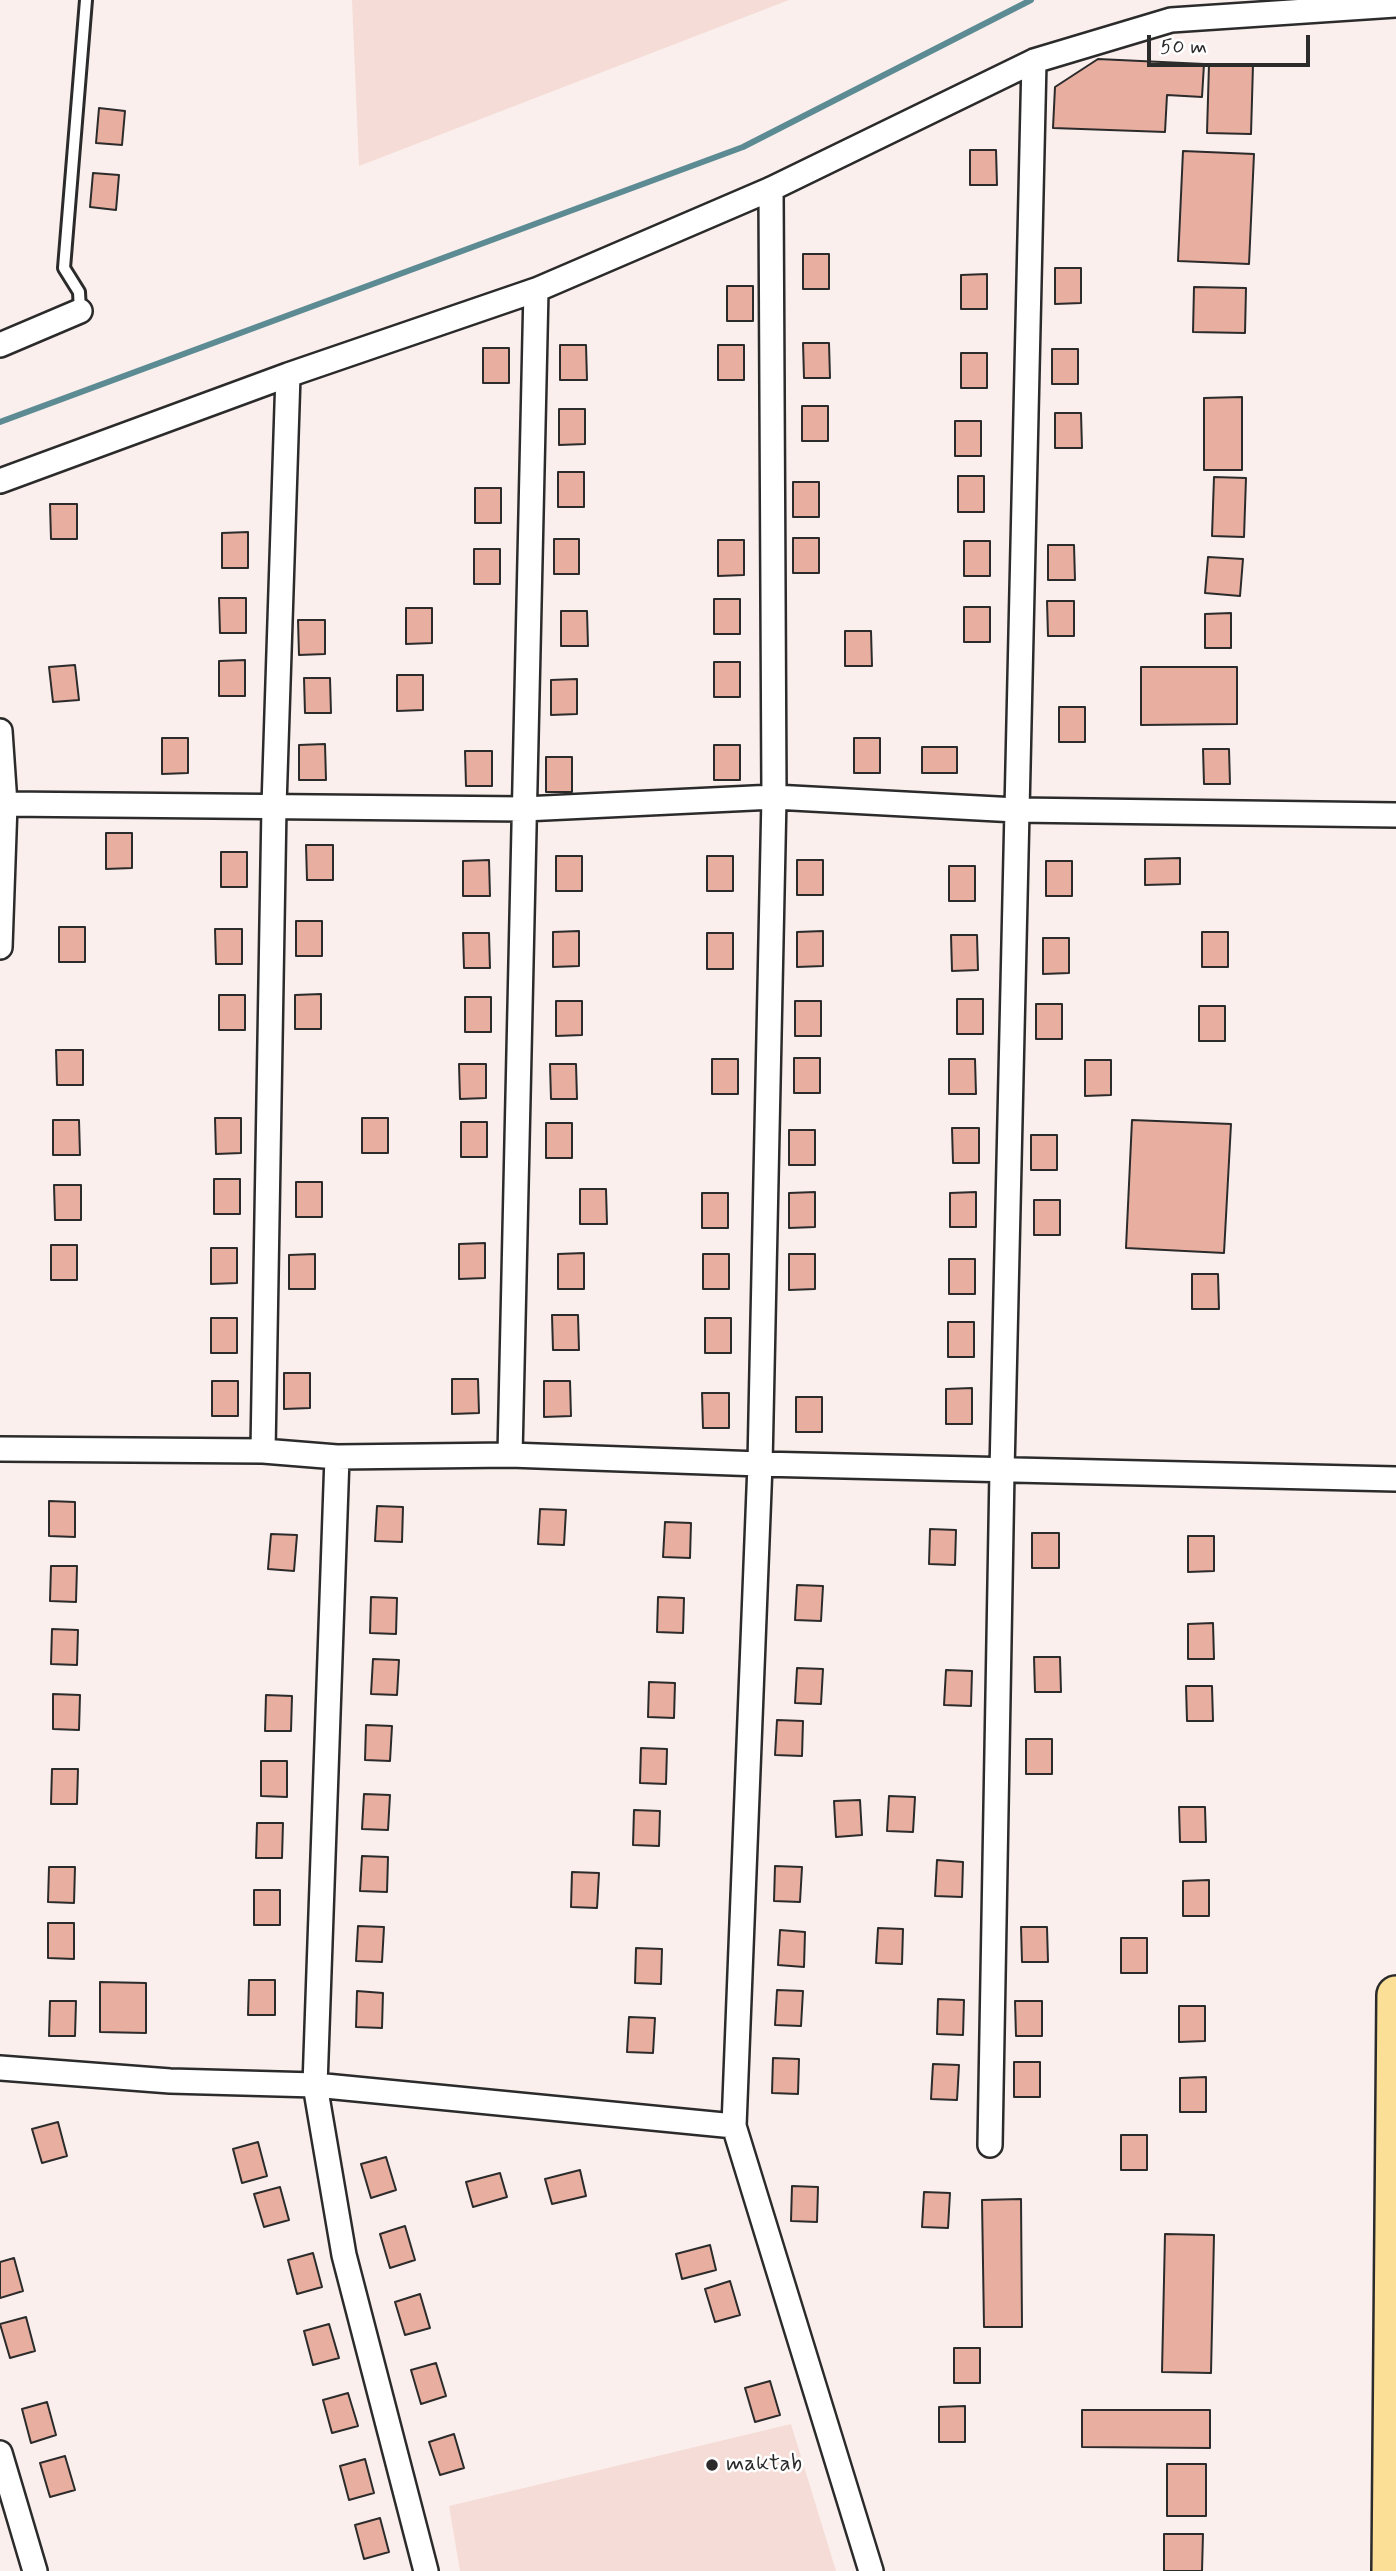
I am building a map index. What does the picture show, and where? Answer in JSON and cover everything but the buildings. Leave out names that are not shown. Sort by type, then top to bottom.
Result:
[{"type":"highway","points":[[1391,2571],[1396,1995]]},
{"type":"street","points":[[0,481],[288,375],[536,290],[771,189],[1034,61],[1171,20],[1396,5]]},
{"type":"street","points":[[990,2145],[1002,1471],[1034,61]]},
{"type":"street","points":[[771,189],[774,797],[760,1464],[734,2126],[871,2571]]},
{"type":"street","points":[[510,1455],[536,290]]},
{"type":"street","points":[[0,345],[80,311]]},
{"type":"street","points":[[263,1451],[274,806],[288,375]]},
{"type":"street","points":[[0,731],[5,804],[0,947]]},
{"type":"street","points":[[5,804],[524,809],[774,797],[1016,810],[1396,815]]},
{"type":"street","points":[[0,1449],[263,1451],[337,1457],[510,1455],[1002,1471],[1396,1479]]},
{"type":"street","points":[[337,1457],[315,2085],[344,2255],[426,2571]]},
{"type":"street","points":[[0,2068],[170,2081],[315,2085],[734,2126]]},
{"type":"street","points":[[0,2453],[34,2571]]},
{"type":"lane","points":[[80,311],[79,292],[64,268],[86,0]]},
{"type":"shaded area","points":[[352,0],[789,0],[359,166]]},
{"type":"shaded area","name":"maktab","points":[[791,2424],[836,2571],[460,2571],[449,2506]]},
{"type":"waterway","points":[[0,422],[743,147],[1031,0]]},
{"type":"place","name":"maktab","points":[[712,2465]]}]
